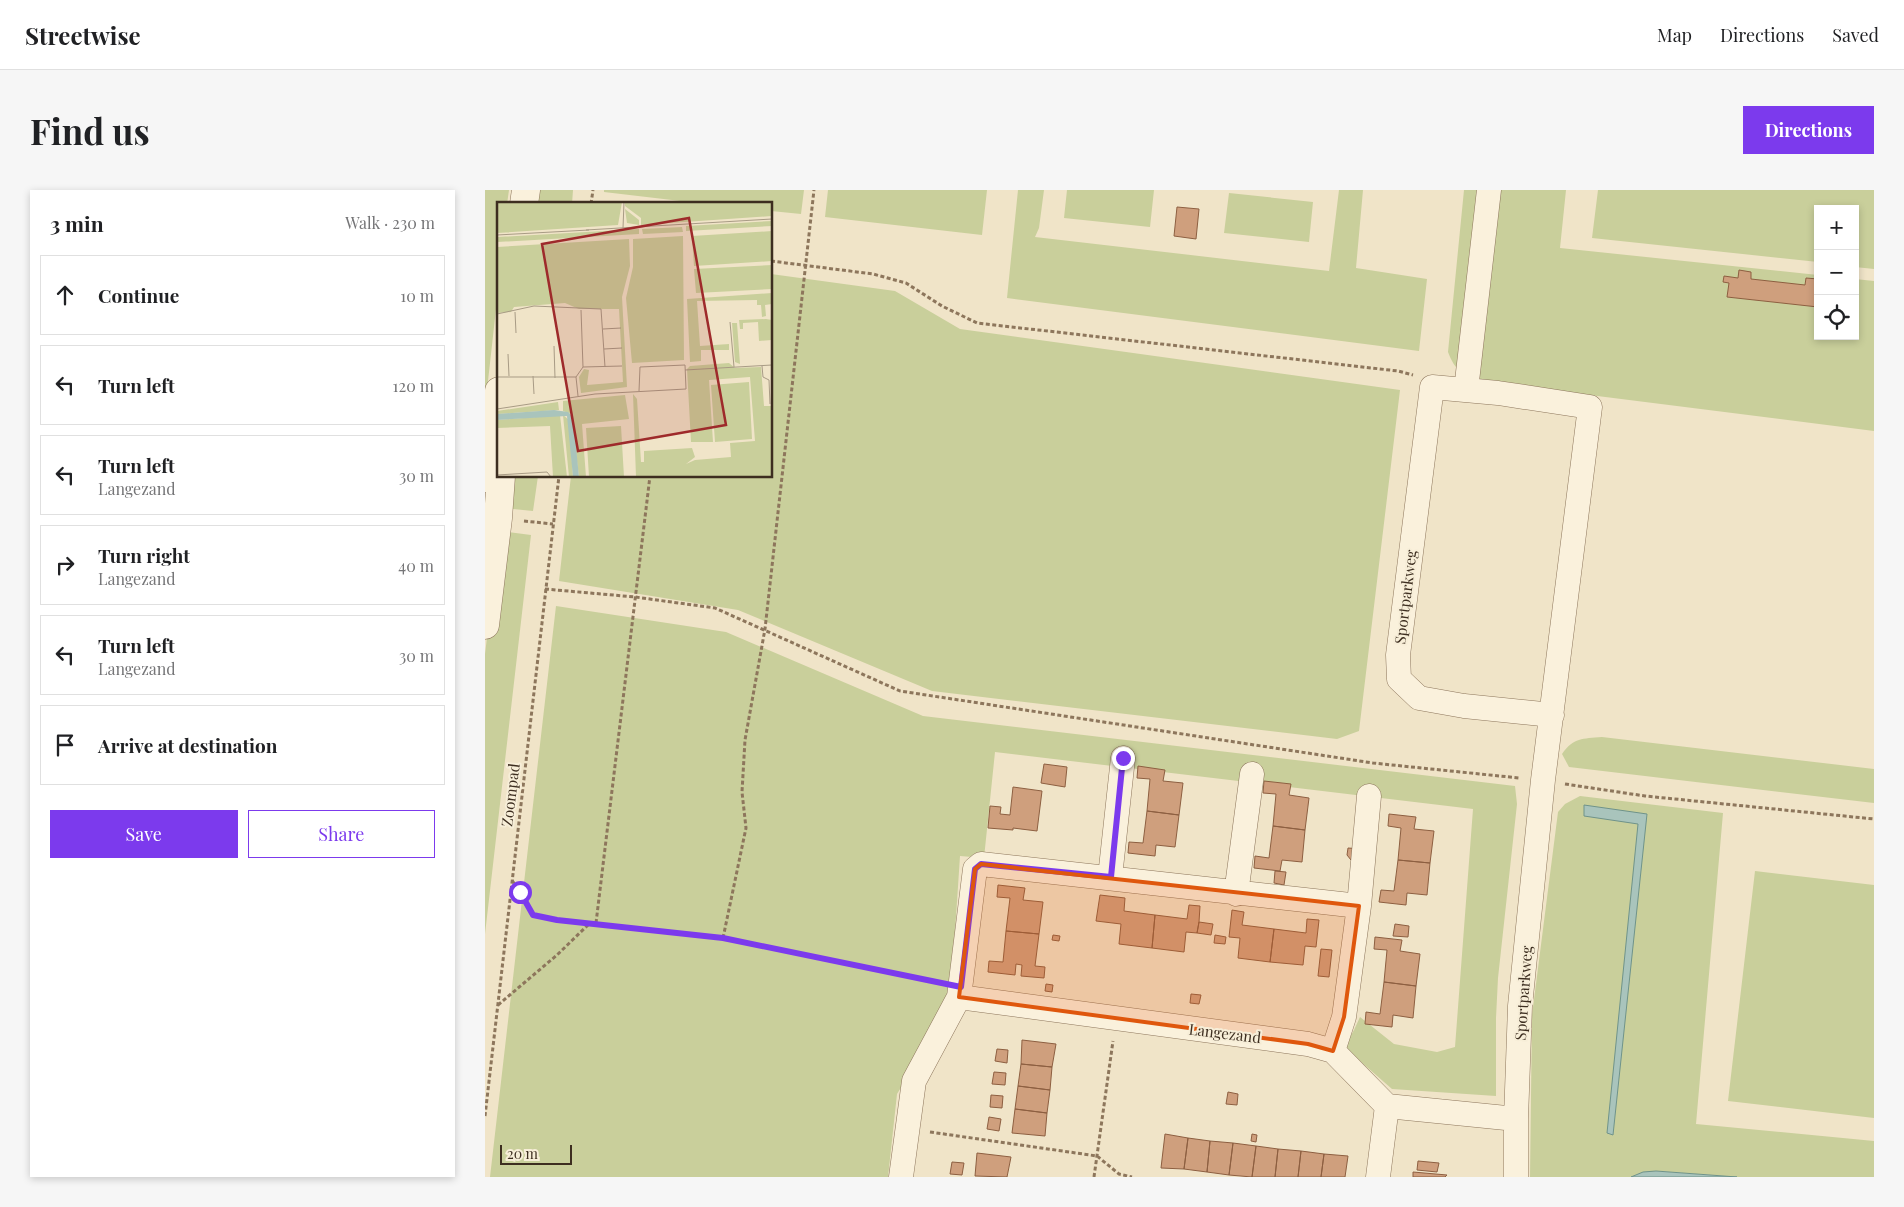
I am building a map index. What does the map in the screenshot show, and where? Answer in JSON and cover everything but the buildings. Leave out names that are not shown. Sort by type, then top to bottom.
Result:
[{"type":"street","points":[[1465,390],[1489,190]]},
{"type":"street","name":"Sportparkweg","points":[[1516,1177],[1520,1006],[1543,780],[1552,715],[1590,407],[1498,393],[1432,387],[1398,655],[1399,679],[1419,698],[1464,706],[1552,715]]},
{"type":"street","points":[[485,478],[497,403]]},
{"type":"street","points":[[485,625],[501,478]]},
{"type":"street","points":[[1111,877],[1123,758]]},
{"type":"street","points":[[1236,894],[1252,774]]},
{"type":"street","points":[[1333,1051],[1344,1017],[1359,906],[1369,796]]},
{"type":"street","points":[[901,1177],[914,1081],[960,992],[975,869],[981,864],[1111,877],[1236,894],[1359,906]]},
{"type":"street","name":"Langezand","points":[[960,992],[1116,1020],[1308,1044],[1333,1051],[1387,1106]]},
{"type":"street","points":[[1378,1177],[1387,1106],[1516,1118]]},
{"type":"path","points":[[723,938],[746,828],[741,792],[745,740],[765,629],[814,190]]},
{"type":"path","points":[[773,262],[873,274],[906,283],[943,306],[977,323],[1398,371],[1411,374],[1432,387]]},
{"type":"path","name":"Zoompad","points":[[485,1116],[559,478]]},
{"type":"path","points":[[596,923],[650,478]]},
{"type":"path","points":[[545,589],[635,597],[715,608],[900,690],[1373,763],[1543,780],[1645,796],[1874,819]]},
{"type":"path","points":[[511,880],[533,915],[557,920],[723,938],[960,992]]},
{"type":"path","points":[[498,1005],[557,955],[590,923]]},
{"type":"path","points":[[1094,1177],[1116,1020]]},
{"type":"path","points":[[908,1128],[1097,1156],[1119,1174],[1132,1177]]},
{"type":"highlighted area","points":[[981,864],[1359,906],[1344,1017],[1333,1051],[1308,1044],[959,997],[975,869]]},
{"type":"green space","points":[[485,190],[509,190],[507,202],[497,202],[497,300],[485,408]]},
{"type":"green space","points":[[540,190],[573,190],[572,202],[538,202]]},
{"type":"green space","points":[[604,190],[804,190],[801,214],[773,211],[773,202],[689,202],[604,192]]},
{"type":"green space","points":[[828,190],[987,190],[982,235],[825,217]]},
{"type":"green space","points":[[1018,190],[1044,190],[1039,228],[1035,237],[1329,271],[1339,190],[1363,190],[1356,268],[1427,279],[1419,351],[1007,298]]},
{"type":"green space","points":[[1067,190],[1154,190],[1150,227],[1064,218]]},
{"type":"green space","points":[[1464,190],[1566,190],[1560,248],[1814,275],[1814,340],[1859,340],[1859,279],[1874,281],[1874,431],[1479,381],[1456,367],[1448,352]]},
{"type":"green space","points":[[1598,190],[1874,190],[1874,269],[1859,267],[1859,205],[1814,205],[1814,262],[1592,238]]},
{"type":"green space","points":[[1229,193],[1313,202],[1309,242],[1224,233]]},
{"type":"green space","points":[[773,274],[895,291],[960,329],[1400,390],[1359,731],[1337,739],[932,691],[738,610],[559,581],[571,478],[773,478]]},
{"type":"green space","points":[[506,478],[538,478],[533,511],[503,508]]},
{"type":"green space","points":[[500,531],[531,535],[485,934],[485,654]]},
{"type":"green space","points":[[556,606],[726,632],[923,716],[1515,786],[1517,804],[1498,978],[1496,1096],[1392,1089],[1344,1047],[1360,1017],[1394,1044],[1437,1052],[1455,1047],[1473,809],[995,752],[984,858],[960,856],[950,1008],[897,1094],[888,1177],[490,1177]]},
{"type":"green space","points":[[1602,737],[1874,769],[1874,803],[1569,767],[1562,754],[1566,748],[1579,740]]},
{"type":"green space","points":[[1580,796],[1723,813],[1696,1124],[1874,1141],[1874,1177],[1737,1177],[1656,1171],[1631,1177],[1530,1177],[1532,1015],[1558,812],[1565,804]]},
{"type":"green space","points":[[1755,871],[1874,885],[1874,1118],[1728,1101]]},
{"type":"water","points":[[1584,805],[1647,814],[1613,1135],[1607,1133],[1638,824],[1584,816]]},
{"type":"water","points":[[1656,1171],[1737,1177],[1631,1177],[1643,1172]]},
{"type":"route","points":[[520,892],[533,915],[557,920],[723,938],[961,987],[975,869],[981,864],[1111,877],[1123,758]]}]
